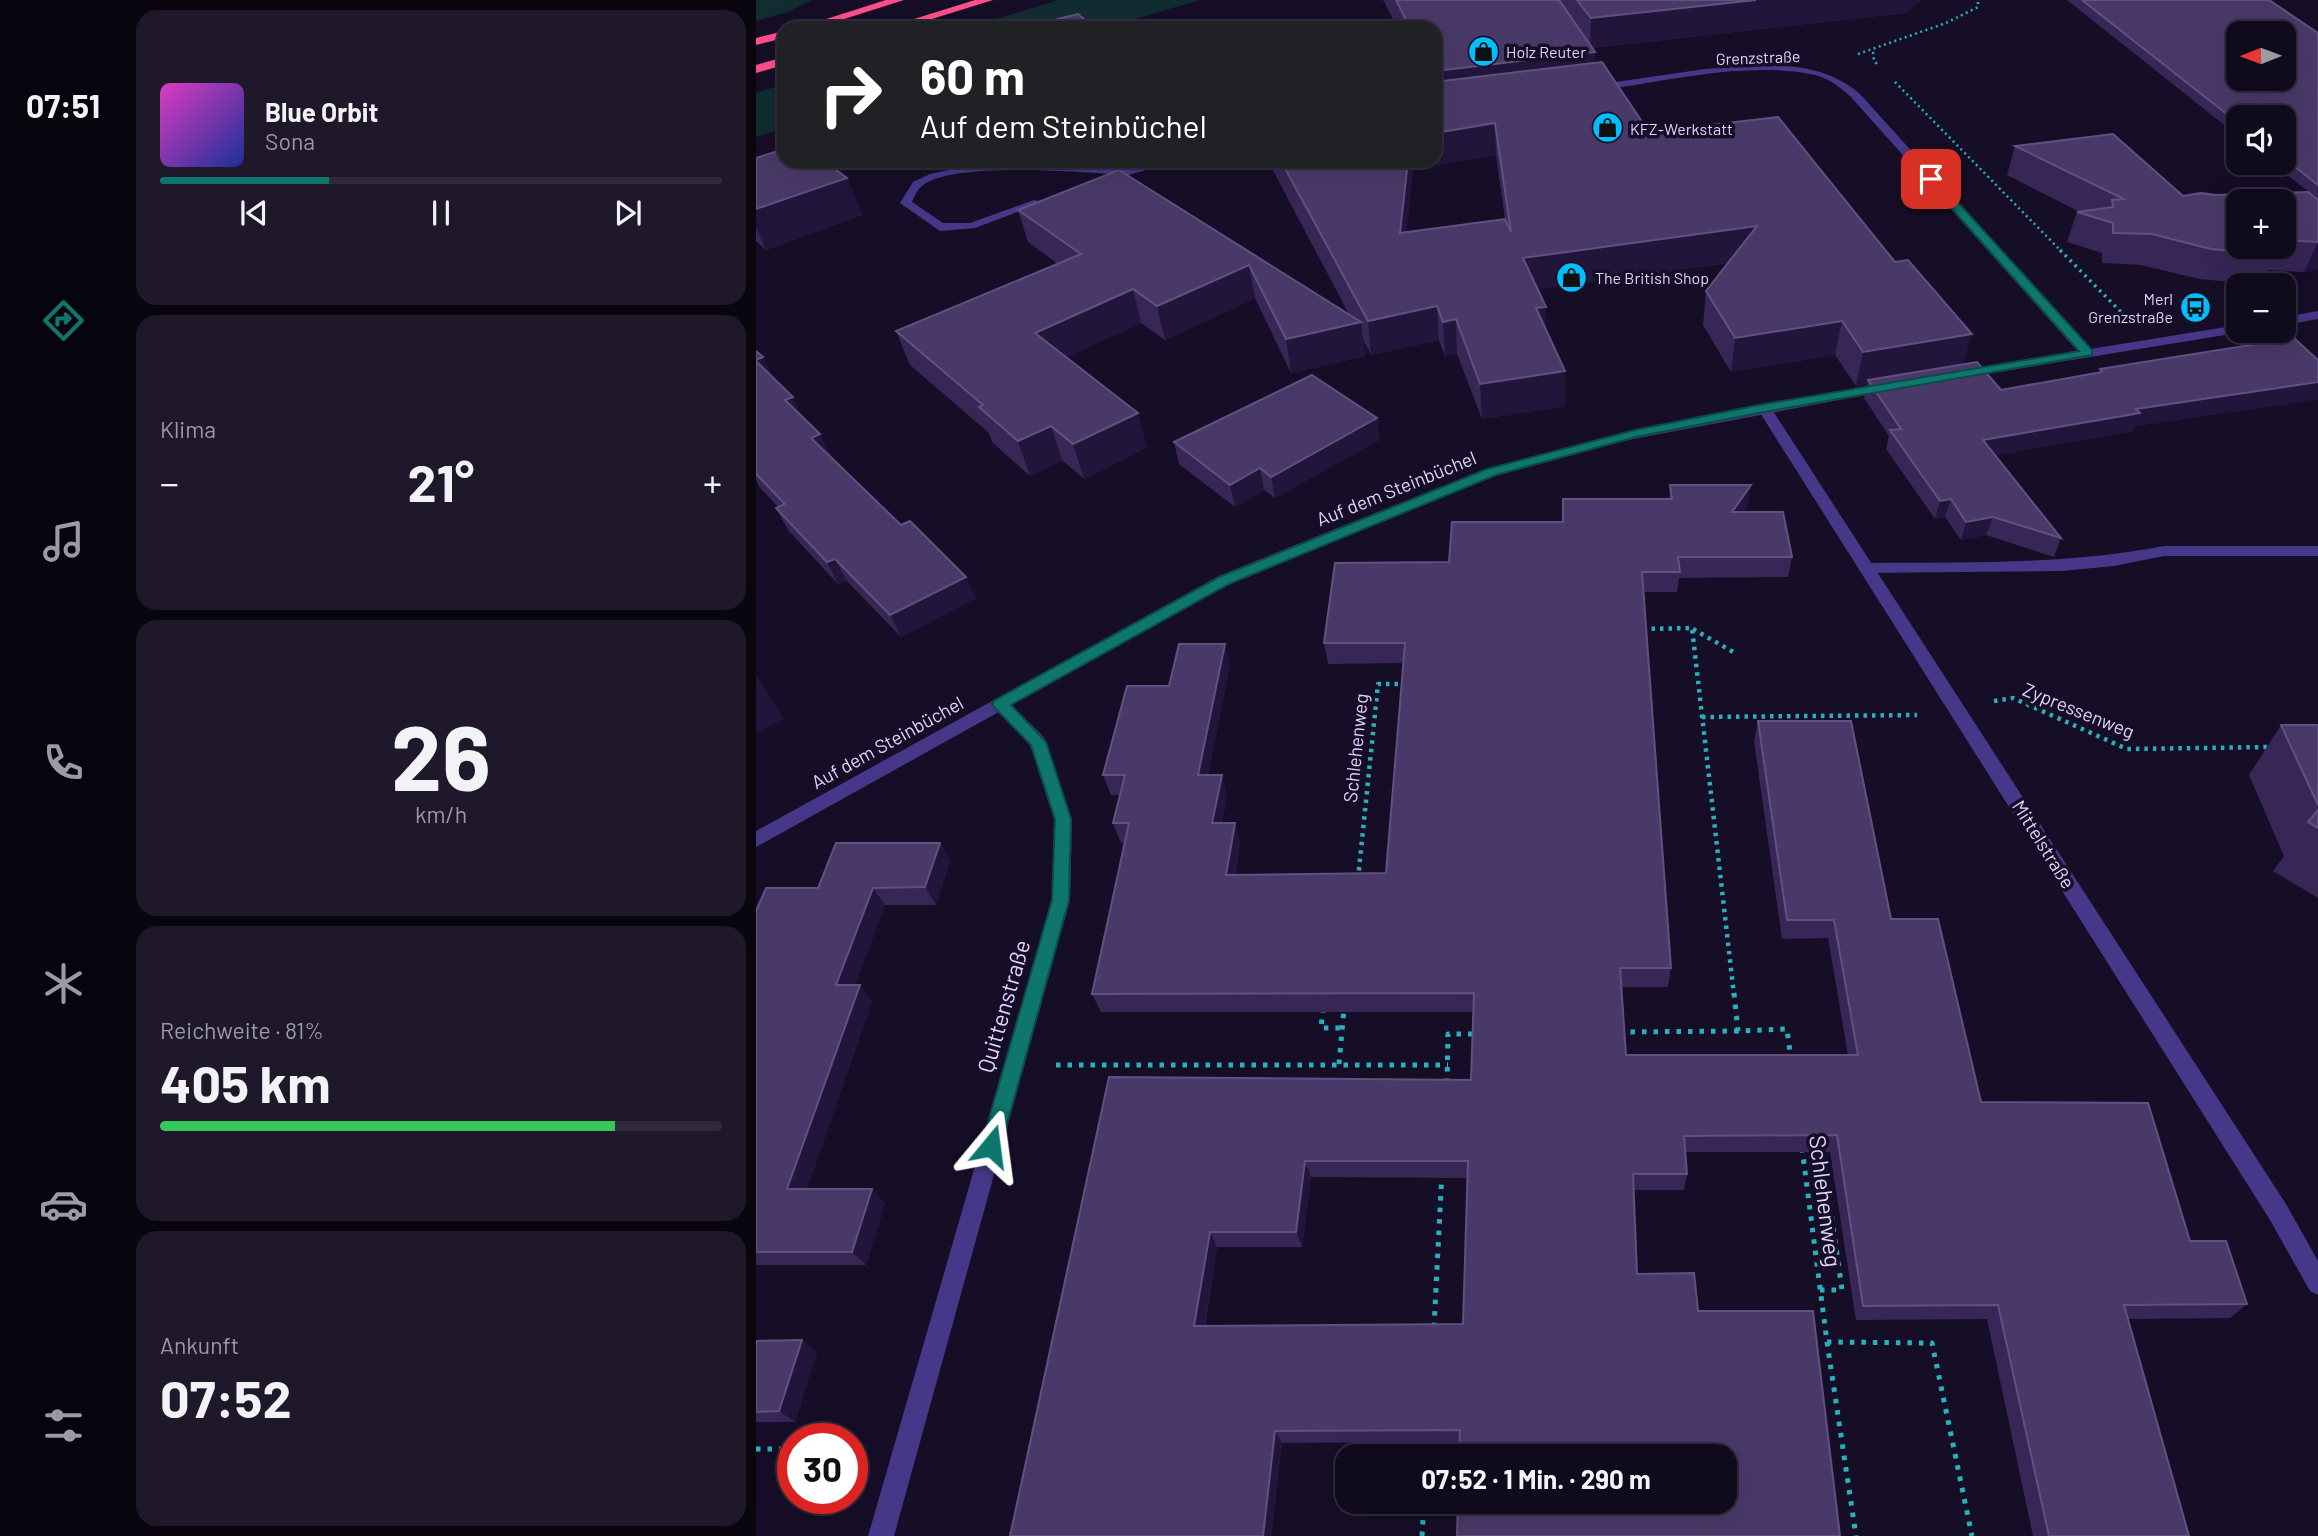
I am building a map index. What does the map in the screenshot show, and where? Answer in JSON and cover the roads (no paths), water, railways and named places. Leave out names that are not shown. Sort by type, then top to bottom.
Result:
[{"type":"highway","points":[[828,21],[898,0]]},
{"type":"highway","points":[[915,21],[987,0]]},
{"type":"highway","points":[[756,42],[777,36]]},
{"type":"highway","points":[[756,69],[777,63]]},
{"type":"street","name":"Grenzstraße","points":[[1582,89],[1743,70],[1791,69],[1816,72],[1838,81],[1856,95],[2087,353]]},
{"type":"street","points":[[1601,75],[1609,86]]},
{"type":"street","points":[[1087,185],[1140,168]]},
{"type":"street","points":[[1048,199],[971,226],[940,227],[906,203],[917,185],[945,174],[983,169],[1126,171]]},
{"type":"street","points":[[2296,319],[2318,316]]},
{"type":"street","points":[[1950,376],[2226,331]]},
{"type":"street","name":"Auf dem Steinbüchel","points":[[756,841],[1224,580],[1492,472],[1635,434],[1897,385]]},
{"type":"street","name":"Mittelstraße","points":[[1764,408],[2278,1212],[2318,1283]]},
{"type":"street","points":[[1867,568],[2062,566],[2114,561],[2164,551],[2318,551]]},
{"type":"street","name":"Quittenstraße","points":[[881,1536],[1060,900],[1063,819],[1038,742],[1000,704]]},
{"type":"place","name":"Holz Reuter","points":[[1483,51]]},
{"type":"place","name":"KFZ-Werkstatt","points":[[1607,128]]},
{"type":"place","name":"The British Shop","points":[[1572,277]]},
{"type":"place","name":"Merl Grenzstraße","points":[[2196,307]]}]
